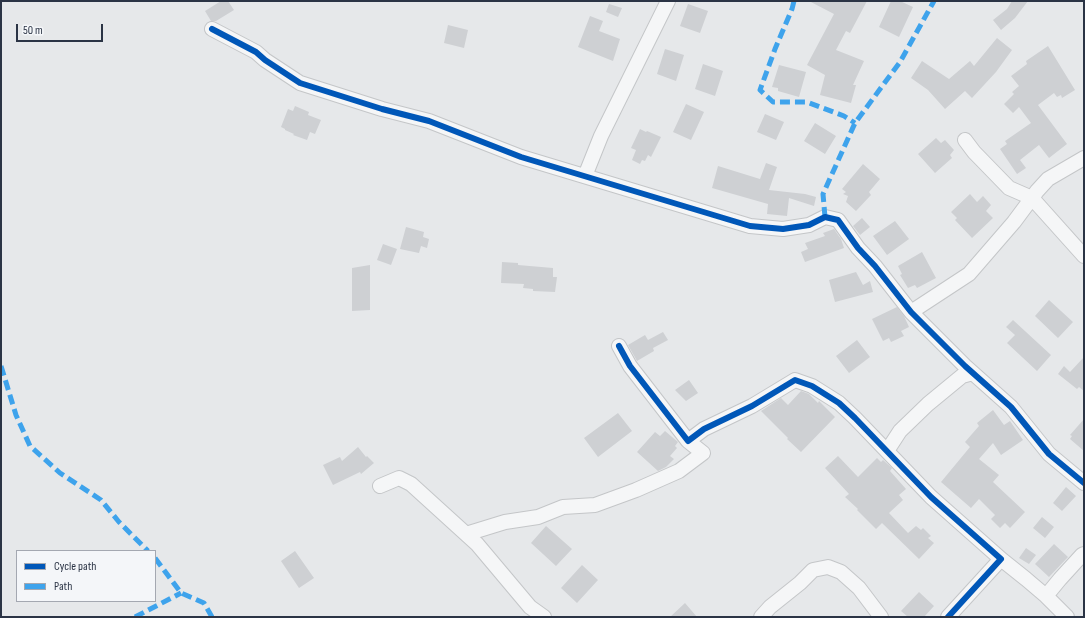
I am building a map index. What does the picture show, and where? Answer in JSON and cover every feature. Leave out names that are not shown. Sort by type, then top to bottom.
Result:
[{"type":"street","points":[[585,176],[600,136],[668,1]]},
{"type":"street","points":[[212,29],[256,52],[265,60],[300,83],[382,109],[429,120],[521,157],[750,226],[783,229],[809,225],[825,217],[838,220],[858,248],[875,266],[912,312],[973,373],[1011,407],[1049,454],[1084,483]]},
{"type":"street","points":[[965,140],[974,152],[1009,188],[1032,198],[1084,256]]},
{"type":"street","points":[[912,312],[968,274],[1014,222],[1037,190],[1048,179],[1084,158]]},
{"type":"street","points":[[466,534],[506,522],[538,517],[563,507],[595,505],[636,490],[679,471],[703,453],[688,440],[630,366],[619,346]]},
{"type":"street","points":[[887,451],[900,431],[928,404],[962,376],[973,373]]},
{"type":"street","points":[[688,440],[704,430],[752,406],[795,380],[812,386],[839,403],[931,497],[1001,559],[1046,596],[1067,617]]},
{"type":"street","points":[[380,486],[399,478],[412,484],[476,544],[530,607],[544,617]]},
{"type":"street","points":[[1046,596],[1084,554]]},
{"type":"street","points":[[948,617],[1001,559]]},
{"type":"street","points":[[761,617],[770,607],[800,583],[813,570],[828,567],[841,572],[858,588],[881,617]]},
{"type":"building","points":[[221,1],[228,1],[234,10],[216,21],[211,21],[205,11]]},
{"type":"building","points":[[809,1],[867,1],[850,33],[846,31],[836,50],[864,61],[853,85],[856,85],[851,103],[820,95],[825,75],[807,65],[834,14]]},
{"type":"building","points":[[891,1],[900,1],[913,7],[899,37],[879,27]]},
{"type":"building","points":[[1012,1],[1028,1],[1015,18],[1001,30],[993,20],[1007,9]]},
{"type":"building","points":[[609,4],[622,8],[618,17],[606,12]]},
{"type":"building","points":[[688,4],[708,11],[700,33],[680,26]]},
{"type":"building","points":[[590,16],[603,21],[599,31],[620,39],[613,61],[578,47]]},
{"type":"building","points":[[448,25],[468,30],[464,48],[444,43]]},
{"type":"building","points":[[997,38],[1012,50],[996,72],[972,98],[965,91],[945,109],[928,90],[911,78],[922,61],[949,79],[970,61],[974,66]]},
{"type":"building","points":[[1048,46],[1075,90],[1062,98],[1061,95],[1057,97],[1054,93],[1038,105],[1067,144],[1049,158],[1039,145],[1020,160],[1026,168],[1017,174],[1000,149],[1007,144],[1005,141],[1031,123],[1019,107],[1013,113],[1004,104],[1014,94],[1012,92],[1019,86],[1011,76],[1027,64],[1026,61]]},
{"type":"building","points":[[665,49],[684,55],[676,81],[657,74]]},
{"type":"building","points":[[703,64],[723,71],[715,96],[695,89]]},
{"type":"building","points":[[779,65],[806,72],[799,97],[778,91],[778,88],[772,87]]},
{"type":"building","points":[[686,104],[704,112],[691,140],[673,132]]},
{"type":"building","points":[[295,106],[309,112],[308,115],[321,120],[315,134],[310,132],[307,140],[293,135],[294,134],[281,127],[288,109],[293,111]]},
{"type":"building","points":[[765,114],[784,122],[776,140],[757,132]]},
{"type":"building","points":[[815,123],[836,136],[825,154],[804,141]]},
{"type":"building","points":[[640,129],[661,137],[651,157],[648,155],[645,161],[642,160],[640,164],[632,160],[636,150],[631,148]]},
{"type":"building","points":[[936,138],[941,143],[945,140],[954,150],[950,155],[952,158],[935,173],[918,154]]},
{"type":"building","points":[[766,163],[777,167],[769,190],[805,194],[816,197],[814,206],[789,198],[787,216],[767,214],[768,204],[712,188],[718,166],[760,179]]},
{"type":"building","points":[[863,164],[880,179],[869,192],[871,195],[856,211],[846,202],[848,196],[843,194],[846,192],[842,189]]},
{"type":"building","points":[[970,194],[977,202],[983,196],[991,205],[986,211],[993,218],[972,238],[955,220],[957,218],[951,212]]},
{"type":"building","points":[[862,218],[870,227],[860,235],[853,226]]},
{"type":"building","points":[[895,221],[909,239],[887,255],[873,236]]},
{"type":"building","points":[[406,227],[424,232],[423,237],[429,239],[427,248],[421,246],[419,253],[400,249]]},
{"type":"building","points":[[834,229],[841,239],[844,248],[805,262],[801,252],[808,249],[805,243],[825,236],[823,233]]},
{"type":"building","points":[[383,244],[397,249],[391,265],[377,260]]},
{"type":"building","points":[[922,252],[936,278],[917,288],[915,285],[908,288],[900,275],[902,274],[898,266]]},
{"type":"building","points":[[502,262],[553,268],[553,277],[557,277],[555,292],[533,291],[533,289],[523,288],[524,284],[501,283]]},
{"type":"building","points":[[370,265],[370,310],[352,311],[352,268]]},
{"type":"building","points":[[856,272],[863,285],[870,281],[873,292],[835,302],[829,280]]},
{"type":"building","points":[[1049,300],[1073,322],[1058,338],[1035,316]]},
{"type":"building","points":[[897,307],[904,316],[909,327],[901,331],[904,336],[891,342],[889,338],[883,341],[872,319]]},
{"type":"building","points":[[1013,320],[1051,355],[1037,371],[1007,343],[1015,335],[1006,327]]},
{"type":"building","points":[[663,332],[668,340],[653,348],[654,351],[637,361],[628,345],[645,335],[648,340]]},
{"type":"building","points":[[857,340],[870,357],[849,373],[836,356]]},
{"type":"building","points":[[1084,357],[1084,391],[1079,387],[1077,389],[1058,374],[1064,366],[1070,372]]},
{"type":"building","points":[[689,380],[698,393],[686,401],[675,390]]},
{"type":"building","points":[[801,391],[809,394],[818,403],[819,401],[835,417],[801,452],[761,411],[781,398],[788,405]]},
{"type":"building","points":[[993,410],[1004,425],[1010,421],[1023,440],[1001,455],[993,443],[979,459],[999,475],[993,482],[1025,512],[1010,528],[1005,523],[1000,528],[991,519],[995,515],[979,499],[971,508],[941,482],[970,447],[965,442],[979,426],[977,423]]},
{"type":"building","points":[[618,413],[632,431],[598,457],[584,438]]},
{"type":"building","points":[[1084,419],[1084,451],[1070,439],[1072,436],[1070,435]]},
{"type":"building","points":[[665,431],[678,442],[675,446],[677,448],[670,456],[674,459],[666,467],[658,471],[637,452],[655,432],[660,436]]},
{"type":"building","points":[[358,447],[366,457],[367,456],[374,463],[361,474],[360,472],[333,485],[323,465],[340,457],[342,461]]},
{"type":"building","points":[[838,456],[858,477],[877,458],[881,462],[883,460],[892,468],[890,471],[906,489],[899,495],[903,500],[889,513],[908,533],[916,526],[921,530],[923,528],[931,536],[928,538],[934,543],[919,559],[882,523],[876,529],[845,497],[849,494],[825,468]]},
{"type":"building","points":[[1066,487],[1076,496],[1062,511],[1053,503]]},
{"type":"building","points":[[1042,517],[1054,527],[1045,538],[1033,528]]},
{"type":"building","points":[[546,526],[572,549],[556,566],[531,543]]},
{"type":"building","points":[[1054,544],[1068,557],[1049,577],[1035,564]]},
{"type":"building","points":[[1026,548],[1036,555],[1029,564],[1019,558]]},
{"type":"building","points":[[295,551],[314,578],[299,588],[281,561]]},
{"type":"building","points":[[582,565],[598,580],[577,603],[561,588]]},
{"type":"building","points":[[919,592],[934,606],[924,617],[908,617],[901,611]]},
{"type":"building","points":[[685,603],[697,617],[670,617]]},
{"type":"marked path","points":[[794,1],[760,90],[773,102],[807,102],[844,116],[855,123]]},
{"type":"marked path","points":[[825,217],[823,194],[855,123],[900,62],[934,1]]},
{"type":"marked path","points":[[1,366],[16,415],[30,446],[60,473],[101,500],[119,522],[147,550]]},
{"type":"marked path","points":[[156,559],[181,593],[204,603],[212,617]]},
{"type":"marked path","points":[[135,617],[181,593]]},
{"type":"cycle path","points":[[212,29],[256,52],[265,60],[300,83],[382,109],[429,121],[521,157],[750,226],[783,229],[809,225],[825,217],[838,220],[858,248],[875,266],[911,312],[965,366],[1011,407],[1049,454],[1084,483]]},
{"type":"cycle path","points":[[619,346],[630,366],[688,441],[704,429],[752,406],[795,380],[812,386],[839,403],[931,497],[1001,559],[948,617]]}]
